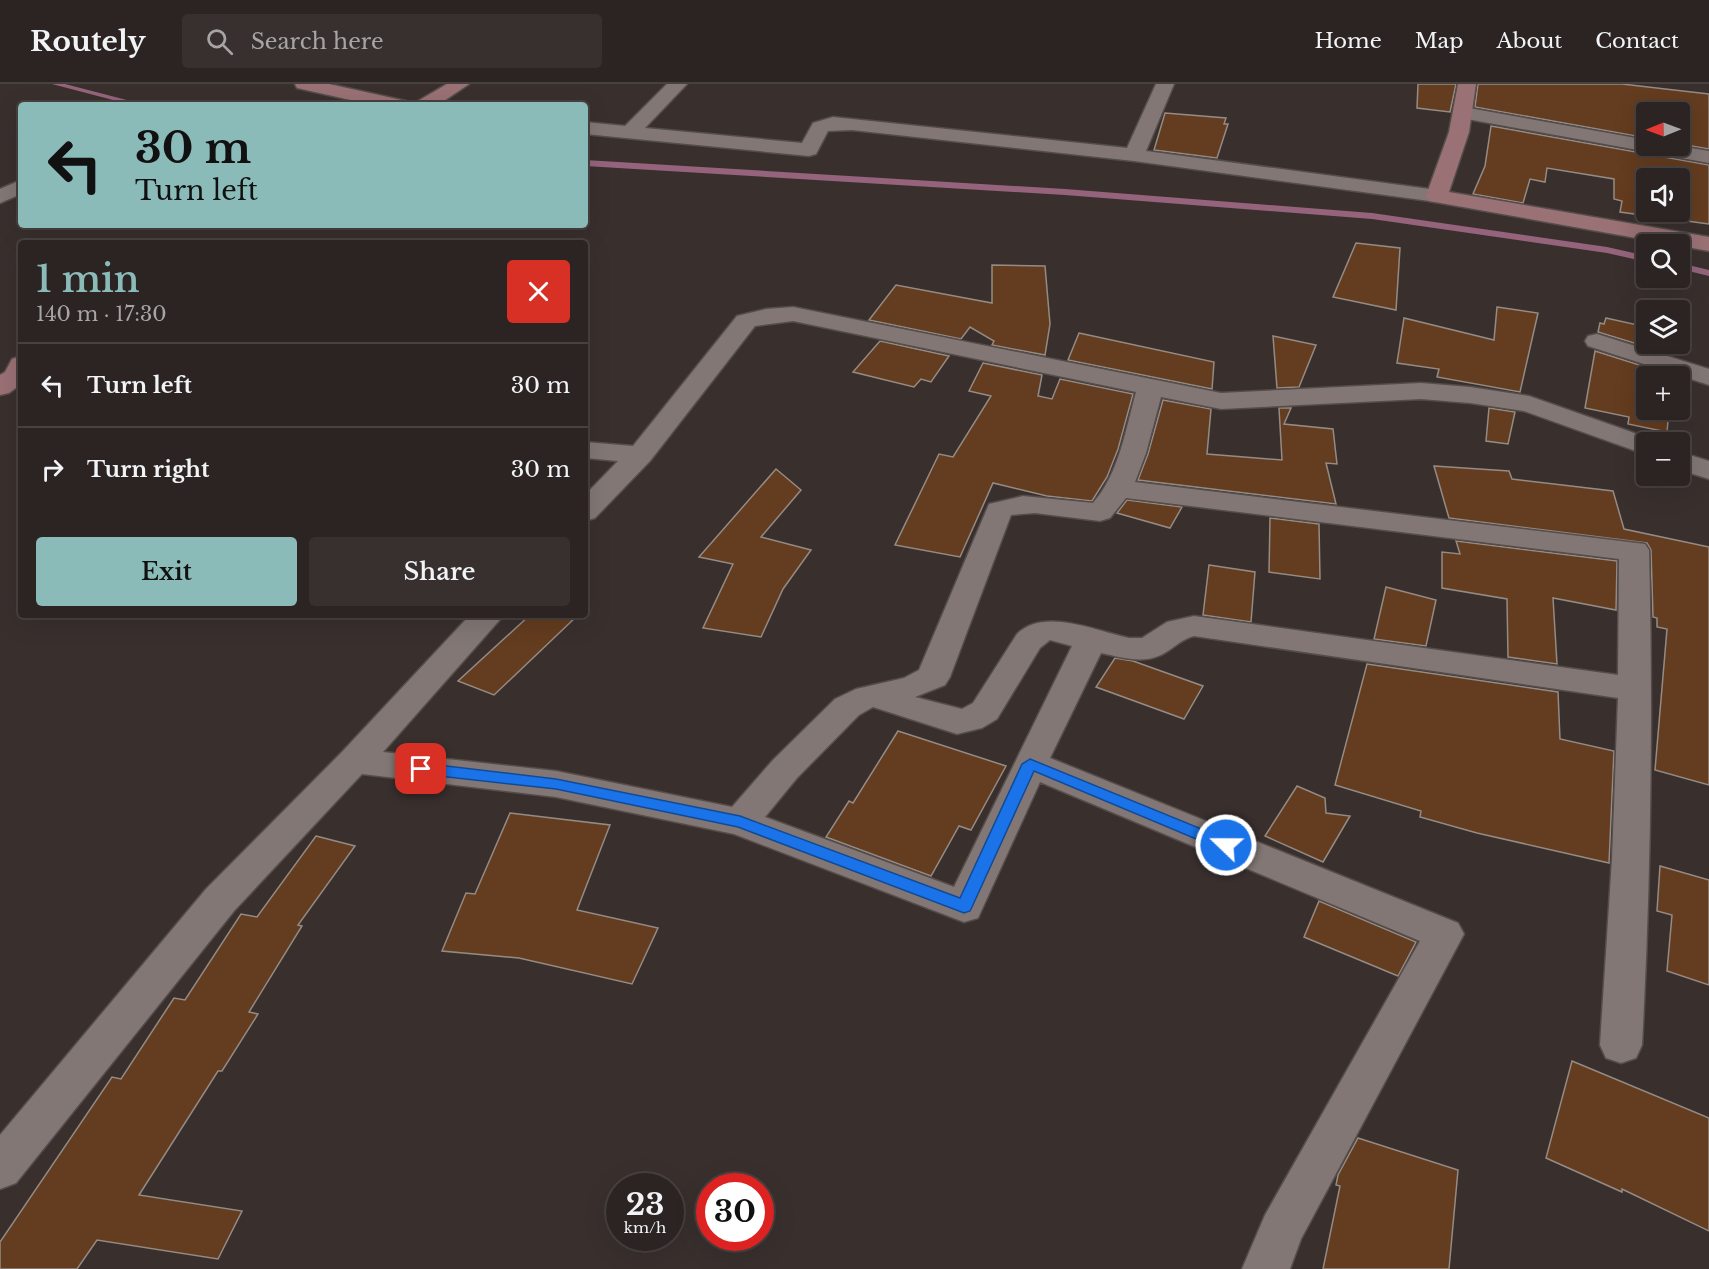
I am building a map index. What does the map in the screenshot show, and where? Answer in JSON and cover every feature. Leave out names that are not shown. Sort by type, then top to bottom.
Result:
[{"type":"street","points":[[304,84],[385,102]]},
{"type":"street","points":[[430,102],[460,84]]},
{"type":"street","points":[[630,132],[678,84]]},
{"type":"street","points":[[1134,155],[1166,84]]},
{"type":"street","points":[[1437,196],[1459,132],[1467,84]]},
{"type":"street","points":[[1463,113],[1709,157]]},
{"type":"street","points":[[588,128],[809,150],[820,127],[832,123],[1134,155],[1437,196],[1709,244]]},
{"type":"street","points":[[0,197],[18,188]]},
{"type":"street","points":[[588,509],[640,455],[746,321],[766,316],[793,314],[1221,401],[1421,391],[1470,395],[1529,404],[1636,443]]},
{"type":"street","points":[[1597,341],[1709,377]]},
{"type":"street","points":[[0,352],[18,361]]},
{"type":"street","points":[[0,387],[16,375],[18,370]]},
{"type":"street","points":[[740,822],[785,769],[847,707],[858,699],[912,687],[933,677],[999,510],[1011,504],[1029,504],[1079,512],[1100,512],[1109,504],[1119,488],[1151,386]]},
{"type":"street","points":[[588,450],[640,455]]},
{"type":"street","points":[[1690,463],[1709,471]]},
{"type":"street","points":[[1119,488],[1209,502],[1410,522],[1616,550],[1634,550],[1636,689],[1631,902],[1621,1045]]},
{"type":"street","points":[[0,1168],[220,900],[354,761],[485,618]]},
{"type":"street","points":[[870,695],[957,722],[970,720],[985,711],[1028,641],[1037,633],[1050,630],[1129,649],[1149,648],[1178,629],[1194,626],[1636,689]]},
{"type":"street","points":[[354,761],[556,784],[740,822],[964,907],[1091,639]]},
{"type":"street","points":[[1030,764],[1444,934],[1281,1230],[1266,1269]]},
{"type":"building","points":[[1418,84],[1456,84],[1450,112],[1417,108]]},
{"type":"building","points":[[1478,84],[1622,84],[1709,94],[1709,149],[1690,146],[1690,102],[1636,102],[1636,136],[1475,107]]},
{"type":"building","points":[[1165,113],[1226,118],[1224,124],[1228,124],[1217,158],[1154,150]]},
{"type":"building","points":[[1491,126],[1636,152],[1636,156],[1659,156],[1709,165],[1709,224],[1690,221],[1690,168],[1636,168],[1636,214],[1620,212],[1622,201],[1614,199],[1614,179],[1547,168],[1545,182],[1530,179],[1523,203],[1473,194],[1485,166]]},
{"type":"building","points":[[1356,243],[1400,248],[1396,310],[1333,297]]},
{"type":"building","points":[[992,265],[1045,266],[1050,324],[1045,355],[992,345],[994,341],[970,327],[961,339],[869,320],[896,285],[992,303]]},
{"type":"building","points":[[1497,307],[1538,313],[1520,392],[1437,377],[1439,369],[1397,363],[1404,318],[1494,340]]},
{"type":"building","points":[[1606,318],[1636,325],[1636,344],[1598,332],[1600,323],[1604,324]]},
{"type":"building","points":[[1079,333],[1214,362],[1212,389],[1068,360]]},
{"type":"building","points":[[1273,336],[1316,345],[1299,387],[1277,388]]},
{"type":"building","points":[[880,341],[949,356],[931,382],[921,379],[914,387],[853,372]]},
{"type":"building","points":[[1595,351],[1642,366],[1636,366],[1636,420],[1668,420],[1667,432],[1628,424],[1629,417],[1585,408]]},
{"type":"building","points":[[983,363],[1042,375],[1038,396],[1052,399],[1060,379],[1133,394],[1118,449],[1107,477],[1092,501],[1047,496],[993,483],[960,557],[895,545],[939,454],[953,457],[991,396],[969,391]]},
{"type":"building","points":[[1163,400],[1211,409],[1207,454],[1282,460],[1279,408],[1291,408],[1284,424],[1333,429],[1337,464],[1326,463],[1336,504],[1138,480]]},
{"type":"building","points":[[1489,408],[1515,412],[1508,444],[1486,441]]},
{"type":"building","points":[[1434,466],[1509,471],[1512,479],[1613,491],[1624,529],[1709,547],[1709,785],[1655,770],[1667,629],[1657,627],[1657,618],[1653,617],[1651,550],[1647,543],[1449,518]]},
{"type":"building","points":[[776,469],[801,490],[761,537],[811,550],[783,589],[761,637],[703,628],[733,564],[699,557]]},
{"type":"building","points":[[1127,500],[1182,507],[1170,528],[1117,513]]},
{"type":"building","points":[[1270,518],[1319,524],[1320,579],[1269,572]]},
{"type":"building","points":[[1456,541],[1617,561],[1616,610],[1553,598],[1557,664],[1508,657],[1507,599],[1442,588],[1442,552],[1460,554]]},
{"type":"building","points":[[1209,565],[1255,572],[1251,622],[1203,615]]},
{"type":"building","points":[[1386,587],[1436,600],[1426,646],[1374,639]]},
{"type":"building","points":[[527,618],[575,618],[494,695],[458,681]]},
{"type":"building","points":[[1115,658],[1133,661],[1203,686],[1184,719],[1096,687]]},
{"type":"building","points":[[1367,664],[1558,692],[1560,739],[1614,751],[1609,863],[1477,833],[1420,817],[1421,811],[1335,785]]},
{"type":"building","points":[[898,731],[1006,766],[971,830],[959,826],[931,876],[826,837],[849,801],[853,803]]},
{"type":"building","points":[[1297,786],[1325,798],[1326,813],[1350,816],[1323,862],[1265,836]]},
{"type":"building","points":[[510,813],[610,825],[577,910],[658,928],[632,984],[519,958],[442,951],[466,893],[475,894]]},
{"type":"building","points":[[316,836],[355,846],[298,925],[302,926],[249,1012],[258,1014],[222,1071],[218,1071],[139,1195],[242,1211],[218,1259],[97,1240],[77,1269],[0,1269],[0,1242],[112,1077],[121,1079],[174,998],[185,1000],[241,914],[257,917]]},
{"type":"building","points":[[1660,866],[1709,880],[1709,985],[1667,971],[1672,915],[1657,911]]},
{"type":"building","points":[[1319,901],[1416,942],[1398,976],[1304,937]]},
{"type":"building","points":[[1572,1061],[1709,1118],[1709,1231],[1622,1189],[1622,1192],[1546,1158]]},
{"type":"building","points":[[1358,1138],[1458,1170],[1449,1269],[1323,1269],[1340,1186],[1336,1185],[1338,1175]]},
{"type":"waterway","points":[[56,84],[130,102]]},
{"type":"waterway","points":[[588,163],[1065,192],[1372,216],[1607,250],[1636,257]]},
{"type":"waterway","points":[[1690,268],[1709,273]]},
{"type":"route","points":[[421,769],[556,784],[740,822],[964,907],[1030,764],[1226,845]]}]
